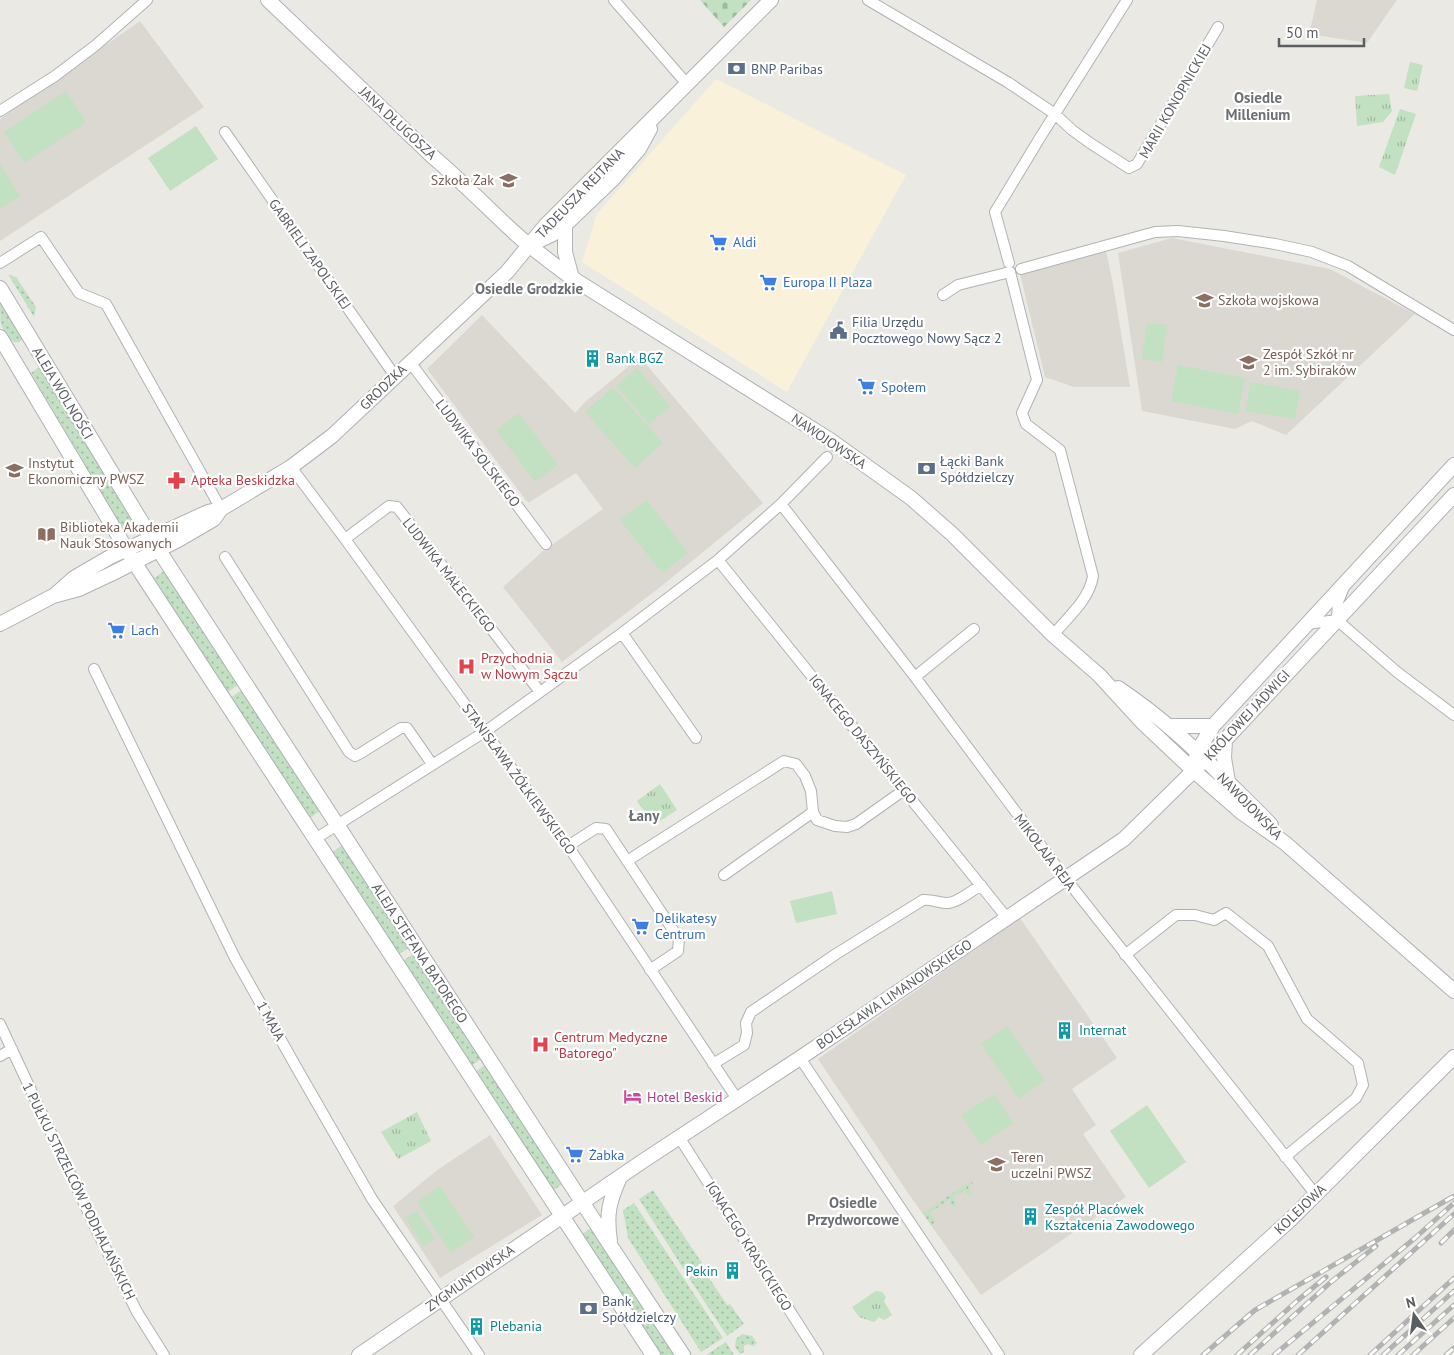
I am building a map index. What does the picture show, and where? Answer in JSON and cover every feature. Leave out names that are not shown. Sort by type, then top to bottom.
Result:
[{"type":"street","points":[[0,111],[55,76],[96,45],[147,0]]},
{"type":"street","name":"JANA DŁUGOSZA","points":[[268,0],[529,245]]},
{"type":"street","points":[[614,0],[687,84]]},
{"type":"street","name":"TADEUSZA REJTANA","points":[[529,245],[545,226],[771,0]]},
{"type":"street","name":"MARII KONOPNICKIEJ","points":[[868,0],[1009,83],[1055,114],[1072,130],[1129,168],[1138,164],[1218,27]]},
{"type":"street","points":[[1009,263],[995,212],[1127,0]]},
{"type":"street","name":"TADEUSZA REJTANA","points":[[529,245],[554,234],[613,179],[639,149],[661,111]]},
{"type":"street","name":"GABRIELI ZAPOLSKIEJ","points":[[225,132],[395,376]]},
{"type":"street","points":[[565,225],[565,252],[572,278]]},
{"type":"street","points":[[1021,269],[1155,232],[1178,231],[1275,244],[1312,252],[1348,266],[1454,330]]},
{"type":"street","points":[[0,263],[41,237],[79,293],[106,304],[221,509]]},
{"type":"street","name":"NAWOJOWSKA","points":[[529,245],[572,278],[830,440],[911,498],[952,534],[1194,771],[1242,812],[1286,843],[1454,991]]},
{"type":"street","name":"GRODZKA","points":[[0,624],[53,596],[74,578],[110,557],[127,550],[155,544],[214,519],[221,509],[291,467],[332,436],[507,272],[529,245]]},
{"type":"street","points":[[943,295],[958,285],[1010,272],[1038,380],[1022,413],[1026,424],[1060,450],[1093,576],[1090,589],[1082,602],[1053,634]]},
{"type":"street","name":"ALEJA WOLNOŚCI","points":[[0,288],[155,544]]},
{"type":"street","name":"ALEJA WOLNOŚCI","points":[[0,337],[134,562]]},
{"type":"street","name":"LUDWIKA SOLSKIEGO","points":[[410,362],[546,544]]},
{"type":"street","points":[[315,839],[486,731],[622,632],[718,560],[781,504],[827,457]]},
{"type":"street","name":"STANISŁAWA ŻÓŁKIEWSKIEGO","points":[[291,467],[486,731],[568,846],[736,1099]]},
{"type":"street","name":"KRÓLOWEJ JADWIGI","points":[[1194,771],[1202,756],[1213,726],[1347,580],[1452,471]]},
{"type":"street","name":"KRÓLOWEJ JADWIGI","points":[[1202,756],[1225,740],[1454,495]]},
{"type":"street","name":"MIKOŁAJA REJA","points":[[781,504],[915,677],[1066,880],[1316,1194]]},
{"type":"street","name":"LUDWIKA MAŁECKIEGO","points":[[345,539],[389,506],[397,507],[540,692]]},
{"type":"street","name":"GRODZKA","points":[[53,596],[79,589],[134,562],[155,544]]},
{"type":"street","name":"ALEJA STEFANA BATOREGO","points":[[155,544],[683,1355]]},
{"type":"street","points":[[225,557],[349,752],[355,756],[401,728],[407,728],[432,764]]},
{"type":"street","name":"IGNACEGO DASZYŃSKIEGO","points":[[718,560],[1007,918]]},
{"type":"street","name":"ALEJA STEFANA BATOREGO","points":[[134,562],[652,1355]]},
{"type":"street","points":[[1336,620],[1338,602],[1347,580]]},
{"type":"street","points":[[1306,624],[1336,620],[1396,672],[1454,715]]},
{"type":"street","points":[[915,677],[974,629]]},
{"type":"street","points":[[622,632],[696,738]]},
{"type":"street","name":"1 MAJA","points":[[94,669],[235,958],[372,1199],[479,1355]]},
{"type":"street","name":"NAWOJOWSKA","points":[[1099,676],[1147,708],[1202,756],[1269,823],[1286,843]]},
{"type":"street","points":[[1168,726],[1213,726]]},
{"type":"street","points":[[1225,740],[1224,758],[1228,782]]},
{"type":"street","points":[[628,861],[784,761],[796,764],[805,776],[812,791],[813,812],[817,820],[835,826],[847,828],[856,824],[904,790]]},
{"type":"street","name":"BOLESŁAWA LIMANOWSKIEGO","points":[[582,1202],[1066,880],[1124,839],[1194,771]]},
{"type":"street","points":[[724,876],[813,812]]},
{"type":"street","points":[[568,846],[596,828],[606,829],[628,861],[679,940],[678,950],[650,970]]},
{"type":"street","points":[[713,1064],[744,1045],[747,1033],[746,1024],[751,1012],[836,954],[923,900],[933,899],[944,904],[951,903],[981,885]]},
{"type":"street","points":[[1125,955],[1176,916],[1196,916],[1214,920],[1226,913],[1268,946],[1307,1019],[1358,1064],[1363,1085],[1356,1098],[1285,1157]]},
{"type":"street","name":"1 PUŁKU STRZELCÓW PODHALAŃSKICH","points":[[0,1024],[115,1268],[137,1312],[164,1355]]},
{"type":"street","points":[[0,1056],[12,1050]]},
{"type":"street","name":"KOLEJOWA","points":[[1141,1355],[1316,1194],[1454,1057]]},
{"type":"street","points":[[800,1058],[995,1354]]},
{"type":"street","name":"IGNACEGO KRASICKIEGO","points":[[679,1137],[818,1355]]},
{"type":"street","points":[[612,1248],[608,1223],[609,1207],[611,1197],[620,1177]]},
{"type":"street","name":"ZYGMUNTOWSKA","points":[[359,1355],[582,1202]]},
{"type":"shaded area","points":[[1317,0],[1397,0],[1367,43],[1309,34]]},
{"type":"shaded area","points":[[140,21],[204,107],[0,241],[0,119]]},
{"type":"shaded area","name":"Europa II Plaza","points":[[716,79],[906,175],[787,392],[582,262],[597,214]]},
{"type":"shaded area","name":"Zespół Szkół nr 2 im. Sybiraków","points":[[1172,238],[1330,269],[1415,314],[1286,435],[1252,421],[1235,429],[1142,411],[1118,253]]},
{"type":"shaded area","points":[[1106,251],[1130,387],[1074,387],[1045,377],[1020,274]]},
{"type":"shaded area","points":[[482,315],[575,413],[585,402],[640,357],[763,503],[659,588],[562,662],[503,587],[543,551],[603,509],[576,473],[528,503],[427,369]]},
{"type":"shaded area","points":[[1020,918],[1117,1058],[1072,1089],[1096,1125],[1083,1134],[1126,1197],[981,1295],[910,1196],[818,1059]]},
{"type":"shaded area","points":[[490,1135],[542,1215],[440,1278],[393,1206],[440,1168]]},
{"type":"green space","points":[[700,0],[751,0],[724,27]]},
{"type":"green space","points":[[1410,62],[1423,65],[1417,91],[1404,88]]},
{"type":"green space","points":[[66,91],[86,122],[24,163],[4,132]]},
{"type":"green space","points":[[1389,94],[1392,111],[1383,122],[1357,126],[1355,96]]},
{"type":"green space","points":[[1400,109],[1416,114],[1395,175],[1379,167]]},
{"type":"green space","points":[[196,126],[218,159],[170,191],[148,158]]},
{"type":"green space","points":[[0,164],[20,196],[0,209]]},
{"type":"green space","points":[[8,274],[16,277],[36,307],[34,317]]},
{"type":"green space","points":[[0,299],[23,338],[20,341],[17,342],[10,339],[2,327]]},
{"type":"green space","points":[[1147,323],[1167,325],[1162,362],[1142,359]]},
{"type":"green space","points":[[1178,365],[1245,378],[1238,414],[1171,401]]},
{"type":"green space","points":[[41,366],[132,521],[122,527],[31,373]]},
{"type":"green space","points":[[637,368],[670,406],[649,424],[616,386]]},
{"type":"green space","points":[[1250,382],[1300,391],[1295,419],[1246,411]]},
{"type":"green space","points":[[613,387],[663,443],[635,468],[585,412]]},
{"type":"green space","points":[[519,413],[558,465],[535,482],[496,430]]},
{"type":"green space","points":[[647,500],[688,553],[662,573],[620,520]]},
{"type":"green space","points":[[164,571],[238,685],[228,692],[154,578]]},
{"type":"green space","points":[[242,690],[320,811],[310,818],[231,697]]},
{"type":"green space","points":[[660,784],[677,810],[654,825],[637,801]]},
{"type":"green space","points":[[343,845],[409,948],[399,954],[332,852]]},
{"type":"green space","points":[[832,891],[837,914],[796,923],[790,901]]},
{"type":"green space","points":[[413,954],[481,1059],[471,1066],[403,961]]},
{"type":"green space","points":[[1007,1026],[1045,1080],[1019,1099],[981,1044]]},
{"type":"green space","points":[[485,1065],[563,1184],[552,1191],[475,1072]]},
{"type":"green space","points":[[995,1094],[1013,1123],[981,1145],[961,1115]]},
{"type":"green space","points":[[1147,1105],[1186,1162],[1149,1188],[1110,1131]]},
{"type":"green space","points":[[417,1112],[431,1141],[398,1159],[381,1132]]},
{"type":"green space","points":[[971,1181],[973,1184],[968,1187],[972,1194],[969,1196],[965,1190],[953,1198],[957,1204],[953,1207],[949,1200],[929,1213],[935,1221],[932,1226],[923,1213]]},
{"type":"green space","points":[[440,1186],[474,1237],[451,1253],[417,1202]]},
{"type":"green space","points":[[653,1190],[702,1263],[686,1273],[639,1199]]},
{"type":"green space","points":[[634,1203],[723,1338],[701,1352],[628,1238],[623,1210]]},
{"type":"green space","points":[[417,1211],[435,1239],[423,1246],[405,1218]]},
{"type":"green space","points":[[591,1228],[676,1355],[661,1355],[581,1235]]},
{"type":"green space","points":[[703,1269],[727,1305],[730,1304],[744,1324],[727,1336],[689,1278]]},
{"type":"green space","points":[[876,1291],[882,1292],[886,1297],[884,1301],[892,1315],[884,1320],[879,1317],[874,1322],[859,1317],[852,1307]]},
{"type":"green space","points":[[742,1334],[752,1336],[757,1343],[753,1346],[747,1344],[744,1346],[744,1352],[740,1354],[735,1347],[736,1339]]},
{"type":"green space","points":[[726,1342],[734,1355],[706,1355]]},
{"type":"railway","points":[[1203,1355],[1255,1310],[1454,1196]]},
{"type":"railway","points":[[1274,1355],[1415,1238],[1454,1203]]},
{"type":"railway","points":[[1298,1355],[1454,1214]]},
{"type":"railway","points":[[1441,1243],[1454,1230]]},
{"type":"railway","points":[[1250,1355],[1331,1282],[1376,1246]]},
{"type":"railway","points":[[1237,1355],[1326,1277]]},
{"type":"railway","points":[[1370,1355],[1454,1278]]},
{"type":"railway","points":[[1383,1355],[1454,1291]]},
{"type":"railway","points":[[1398,1355],[1454,1305]]},
{"type":"railway","points":[[1413,1355],[1454,1318]]},
{"type":"railway","points":[[1446,1355],[1454,1348]]},
{"type":"place","name":"BNP Paribas","points":[[737,69]]},
{"type":"place","name":"Szkoła Żak","points":[[508,180]]},
{"type":"place","name":"Aldi","points":[[719,242]]},
{"type":"place","name":"Europa II Plaza","points":[[769,282]]},
{"type":"place","name":"Szkoła wojskowa","points":[[1204,300]]},
{"type":"place","name":"Filia Urzędu Pocztowego Nowy Sącz 2","points":[[838,330]]},
{"type":"place","name":"Bank BGŻ","points":[[592,358]]},
{"type":"place","name":"Zespół Szkół nr 2 im. Sybiraków","points":[[1249,362]]},
{"type":"place","name":"Społem","points":[[867,387]]},
{"type":"place","name":"Łącki Bank Spółdzielczy","points":[[926,469]]},
{"type":"place","name":"Instytut Ekonomiczny PWSZ","points":[[14,471]]},
{"type":"place","name":"Apteka Beskidzka","points":[[177,480]]},
{"type":"place","name":"Biblioteka Akademii Nauk Stosowanych","points":[[46,535]]},
{"type":"place","name":"Lach","points":[[117,630]]},
{"type":"place","name":"Przychodnia w Nowym Sączu","points":[[467,666]]},
{"type":"place","name":"Delikatesy Centrum","points":[[641,926]]},
{"type":"place","name":"Internat","points":[[1065,1030]]},
{"type":"place","name":"Centrum Medyczne \"Batorego\"","points":[[540,1045]]},
{"type":"place","name":"Hotel Beskid","points":[[633,1097]]},
{"type":"place","name":"Żabka","points":[[575,1155]]},
{"type":"place","name":"Teren uczelni PWSZ","points":[[997,1165]]},
{"type":"place","name":"Zespół Placówek Kształcenia Zawodowego","points":[[1031,1217]]},
{"type":"place","name":"Pekin","points":[[732,1271]]},
{"type":"place","name":"Bank Spółdzielczy","points":[[588,1309]]},
{"type":"place","name":"Plebania","points":[[476,1326]]},
{"type":"district","name":"Osiedle Millenium","points":[[1258,106]]},
{"type":"district","name":"Osiedle Grodzkie","points":[[529,288]]},
{"type":"district","name":"Łany","points":[[644,815]]},
{"type":"district","name":"Osiedle Przydworcowe","points":[[853,1210]]}]
